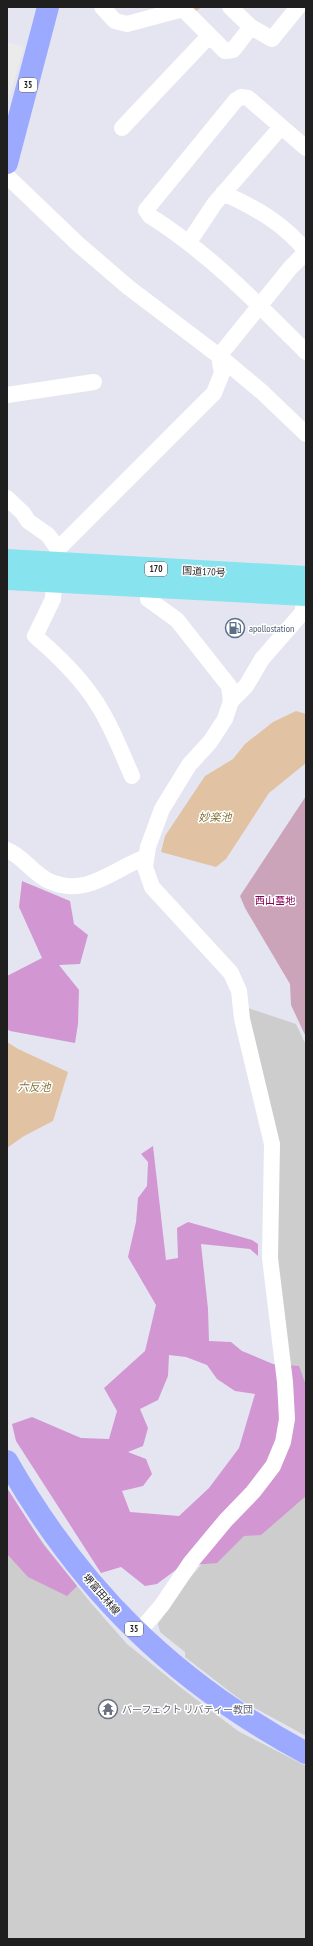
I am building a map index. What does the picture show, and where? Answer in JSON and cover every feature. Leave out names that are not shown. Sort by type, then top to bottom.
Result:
[{"type":"highway","name":"国道170号","points":[[7,560],[55,564],[150,577],[306,595]]},
{"type":"highway","name":"国道170号","points":[[7,579],[55,564]]},
{"type":"highway","name":"国道170号","points":[[150,577],[306,576]]},
{"type":"main road","name":"35","points":[[7,163],[48,7]]},
{"type":"main road","name":"堺富田林線","points":[[7,1460],[28,1497],[57,1540],[101,1595],[138,1633],[187,1677],[235,1711],[306,1753]]},
{"type":"street","points":[[102,7],[115,21],[127,24],[186,12],[225,51],[233,50],[251,27]]},
{"type":"street","points":[[230,7],[251,27],[272,38],[298,7]]},
{"type":"street","points":[[122,128],[209,36]]},
{"type":"street","points":[[306,148],[248,98],[240,97],[146,210],[150,216],[189,242],[230,276],[306,352]]},
{"type":"street","points":[[189,242],[223,193],[281,127]]},
{"type":"street","points":[[7,176],[78,244],[128,287],[219,356],[262,392],[306,434]]},
{"type":"street","points":[[55,564],[214,393],[222,373],[219,356],[290,267],[306,251],[294,237],[268,216],[223,193]]},
{"type":"street","points":[[7,395],[94,382]]},
{"type":"street","points":[[7,498],[23,513],[28,521],[48,535],[55,564],[53,599],[35,636],[74,673],[93,696],[108,724],[132,776]]},
{"type":"street","points":[[150,577],[148,599],[177,620],[182,626],[229,686],[232,701]]},
{"type":"street","points":[[138,1633],[162,1605],[191,1562],[226,1520],[253,1492],[273,1466],[283,1442],[287,1419],[285,1382],[270,1258],[272,1144],[242,1019],[239,991],[231,973],[152,887],[145,866],[146,857],[148,847],[162,809],[189,765],[210,742],[225,719],[232,701],[246,686],[262,659],[302,613],[306,595]]},
{"type":"street","points":[[7,850],[49,881],[69,885],[86,886],[106,878],[128,864],[146,857]]},
{"type":"shaded area","points":[[7,42],[24,47],[7,104]]},
{"type":"shaded area","points":[[22,881],[70,901],[74,924],[88,935],[80,964],[59,965],[79,990],[78,1024],[75,1043],[10,1031],[7,1029],[7,976],[42,958],[19,907]]},
{"type":"shaded area","name":"パーフェクト リバティー教団","points":[[248,1008],[296,1024],[306,1045],[306,1736],[242,1701],[185,1657],[185,1652],[160,1632],[158,1624],[184,1585],[259,1497],[281,1468],[277,1259],[279,1145],[249,1025]]},
{"type":"shaded area","points":[[153,1146],[166,1260],[178,1258],[177,1228],[188,1222],[252,1240],[258,1244],[258,1256],[250,1249],[201,1244],[208,1309],[209,1341],[231,1342],[242,1351],[273,1364],[299,1366],[306,1385],[306,1496],[261,1535],[244,1536],[217,1563],[181,1566],[157,1584],[145,1586],[121,1567],[101,1573],[16,1441],[12,1424],[32,1417],[81,1438],[109,1439],[117,1411],[104,1388],[145,1351],[156,1305],[128,1257],[136,1222],[138,1198],[147,1186],[148,1162],[141,1154]],"holes":[[[169,1355],[186,1357],[207,1365],[217,1379],[235,1391],[255,1394],[239,1448],[209,1488],[179,1516],[130,1512],[122,1491],[143,1486],[152,1474],[146,1459],[128,1452],[143,1446],[148,1428],[140,1409],[158,1400],[168,1376]]]},
{"type":"shaded area","points":[[7,1488],[43,1544],[77,1586],[67,1596],[28,1577],[7,1554]]},
{"type":"shaded area","name":"パーフェクト リバティー教団","points":[[7,1493],[47,1548],[90,1602],[127,1644],[238,1731],[306,1766],[306,1939],[7,1939]]},
{"type":"green space","name":"西山墓地","points":[[306,796],[306,1037],[291,1005],[290,984],[245,908],[240,896]]},
{"type":"water","name":"妙楽池","points":[[296,711],[306,714],[306,763],[269,793],[226,859],[216,867],[161,852],[165,836],[205,776],[233,759],[245,744],[273,722]]},
{"type":"water","name":"六反池","points":[[7,1042],[18,1049],[68,1072],[53,1121],[24,1136],[7,1148]]},
{"type":"waterway","points":[[190,12],[198,7]]},
{"type":"place","name":"apollostation","points":[[235,628]]},
{"type":"place","name":"パーフェクト リバティー教団","points":[[108,1709]]}]
